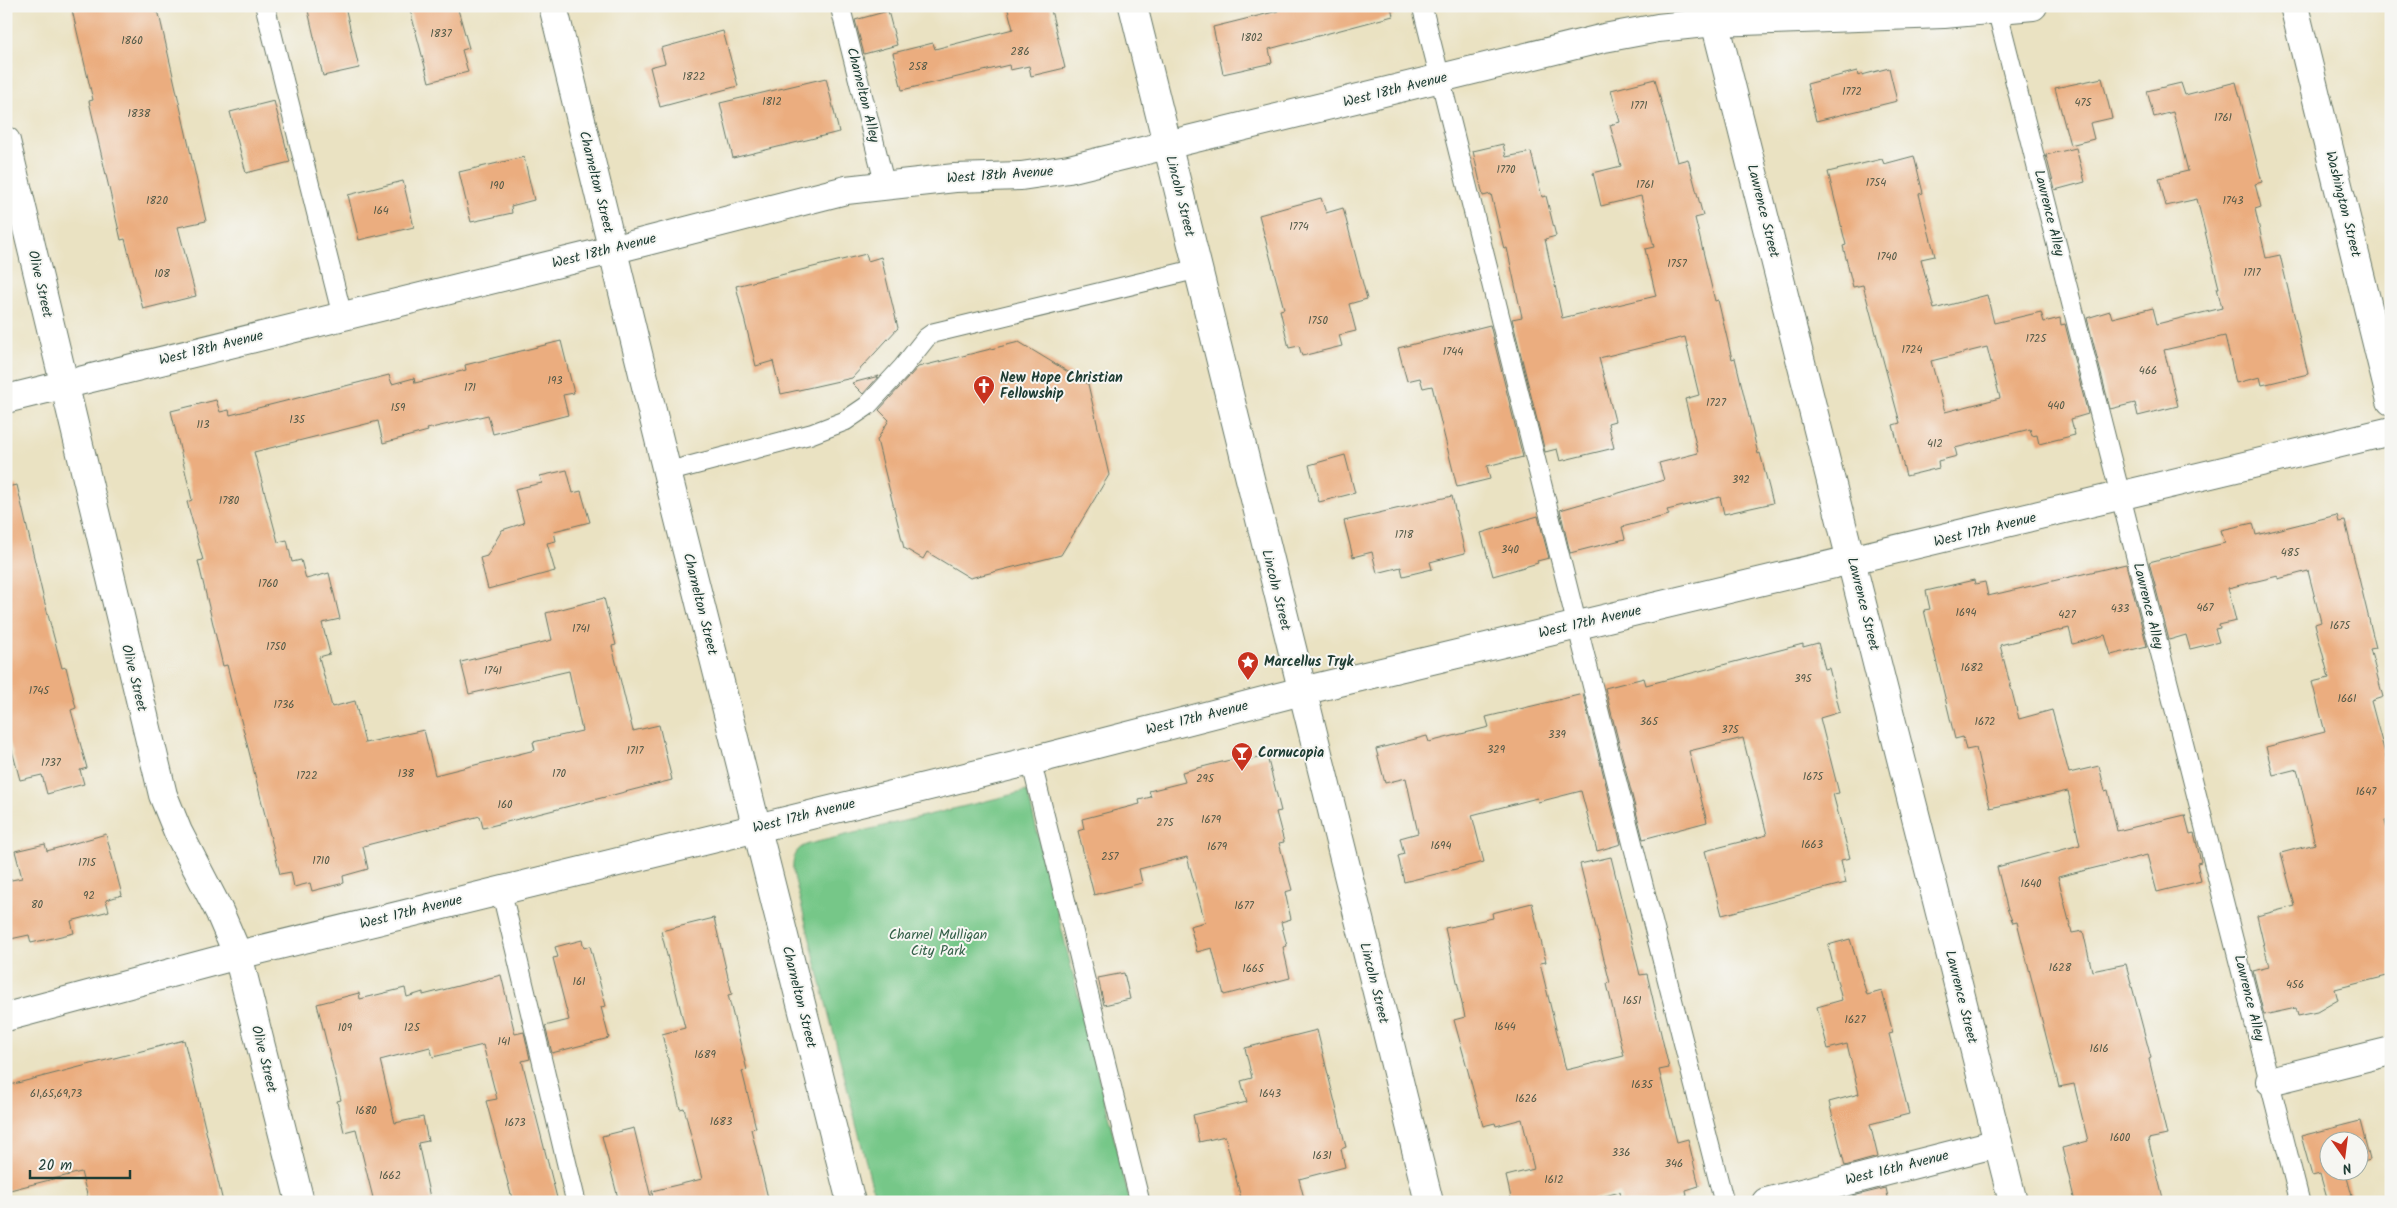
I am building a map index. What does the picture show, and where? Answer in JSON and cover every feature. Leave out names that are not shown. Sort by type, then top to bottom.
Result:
[{"type":"street","name":"Charnelton Street","points":[[553,6],[667,472],[851,1202]]},
{"type":"street","name":"Lincoln Street","points":[[1133,6],[1429,1202]]},
{"type":"street","name":"West 18th Avenue","points":[[6,399],[612,250],[846,190],[955,178],[1021,176],[1068,169],[1604,38],[1658,28],[1713,14],[1944,14],[2033,6]]},
{"type":"street","name":"Washington Street","points":[[2294,6],[2391,401]]},
{"type":"street","name":"Lawrence Street","points":[[1713,14],[2013,1202]]},
{"type":"street","name":"Olive Street","points":[[6,141],[63,385],[163,795],[178,832],[219,911],[238,955],[300,1202]]},
{"type":"street","name":"West 17th Avenue","points":[[6,1017],[238,955],[1031,760],[1302,691],[1576,624],[1852,561],[2391,431]]},
{"type":"street","points":[[2270,1080],[2391,1050]]},
{"type":"street","name":"West 16th Avenue","points":[[1766,1202],[1998,1143]]},
{"type":"lane","points":[[265,6],[342,315]]},
{"type":"lane","name":"Charnelton Alley","points":[[840,6],[885,185]]},
{"type":"lane","points":[[1422,6],[1576,624],[1724,1202]]},
{"type":"lane","name":"Lawrence Alley","points":[[1997,10],[2300,1202]]},
{"type":"lane","points":[[667,472],[811,434],[845,421],[867,406],[903,367],[926,338],[934,333],[1197,269]]},
{"type":"lane","points":[[1031,760],[1140,1202]]},
{"type":"lane","points":[[500,890],[576,1202]]},
{"type":"green space","name":"Charnel Mulligan City Park","points":[[1027,791],[1130,1202],[876,1202],[793,872],[795,854],[800,848],[809,844]]},
{"type":"building","points":[[87,6],[147,6],[159,14],[206,221],[178,227],[196,296],[143,309],[125,239],[121,240],[89,101],[93,100],[72,10]]},
{"type":"building","points":[[307,6],[345,6],[359,68],[323,76]]},
{"type":"building","points":[[409,6],[457,6],[469,48],[462,50],[468,72],[429,82]]},
{"type":"building","points":[[1007,6],[1050,6],[1065,68],[1031,76],[1029,66],[1010,70],[1009,65],[902,90],[893,53],[933,43],[935,49],[1013,29]]},
{"type":"building","points":[[1277,6],[1391,6],[1393,16],[1269,49],[1272,63],[1223,74],[1213,27],[1278,11]]},
{"type":"building","points":[[888,11],[897,45],[864,54],[855,20]]},
{"type":"building","points":[[723,31],[738,86],[660,107],[650,67],[665,63],[661,48]]},
{"type":"building","points":[[1889,68],[1897,101],[1816,121],[1807,84],[1857,71],[1858,76]]},
{"type":"building","points":[[826,78],[839,132],[733,158],[720,103]]},
{"type":"building","points":[[2102,78],[2112,118],[2090,123],[2094,139],[2070,145],[2055,88]]},
{"type":"building","points":[[1655,79],[1677,162],[1688,159],[1703,216],[1695,218],[1715,301],[1718,300],[1732,359],[1735,358],[1758,454],[1760,453],[1773,503],[1724,514],[1720,497],[1667,510],[1669,515],[1622,527],[1625,539],[1570,553],[1560,510],[1664,480],[1659,463],[1698,453],[1685,399],[1699,395],[1685,337],[1599,358],[1615,421],[1608,423],[1614,448],[1560,461],[1557,449],[1545,452],[1512,319],[1522,317],[1507,248],[1504,249],[1491,194],[1483,196],[1473,151],[1503,144],[1506,157],[1531,152],[1542,197],[1546,196],[1556,236],[1545,239],[1562,318],[1656,296],[1645,249],[1654,247],[1641,196],[1601,206],[1593,173],[1621,166],[1610,125],[1620,122],[1611,90]]},
{"type":"building","points":[[2236,82],[2262,182],[2255,184],[2261,207],[2255,209],[2266,258],[2280,255],[2308,374],[2262,385],[2260,377],[2236,383],[2225,336],[2164,350],[2178,406],[2138,416],[2135,403],[2110,409],[2087,318],[2110,311],[2112,318],[2153,308],[2157,324],[2222,308],[2217,288],[2219,288],[2197,199],[2166,206],[2159,178],[2188,171],[2173,112],[2154,117],[2147,91],[2181,83],[2185,95]]},
{"type":"building","points":[[274,101],[290,162],[246,173],[230,112]]},
{"type":"building","points":[[2076,148],[2085,182],[2055,190],[2046,155]]},
{"type":"building","points":[[1914,156],[1923,193],[1919,194],[1935,256],[1921,259],[1934,309],[1987,295],[1994,323],[2041,312],[2044,322],[2060,318],[2061,325],[2065,324],[2088,414],[2071,419],[2075,435],[2039,444],[2037,435],[2032,436],[2030,429],[1955,448],[1957,456],[1938,461],[1939,468],[1906,476],[1893,425],[1900,423],[1863,285],[1853,287],[1843,246],[1846,245],[1828,172],[1882,159],[1884,164]],"holes":[[[1987,347],[2000,398],[1945,412],[1931,361]]]},
{"type":"building","points":[[524,157],[534,200],[511,206],[512,213],[471,222],[459,172]]},
{"type":"building","points":[[403,181],[414,227],[359,240],[348,195]]},
{"type":"building","points":[[1321,198],[1326,213],[1343,208],[1367,299],[1349,304],[1356,331],[1339,335],[1342,346],[1302,356],[1299,346],[1289,348],[1280,310],[1284,309],[1259,215]]},
{"type":"building","points":[[866,254],[868,261],[881,257],[898,328],[852,378],[781,394],[773,361],[756,366],[736,286]]},
{"type":"building","points":[[1490,325],[1523,457],[1487,466],[1490,479],[1457,487],[1432,386],[1423,388],[1420,378],[1407,381],[1398,348]]},
{"type":"building","points":[[561,341],[574,393],[563,395],[568,415],[493,434],[488,415],[427,429],[428,431],[383,443],[378,421],[254,452],[278,542],[287,540],[292,562],[301,560],[306,579],[329,573],[340,619],[322,623],[330,654],[319,657],[332,707],[355,701],[365,743],[424,730],[435,775],[535,750],[533,742],[582,731],[569,671],[469,694],[461,662],[552,640],[546,613],[604,598],[616,645],[612,646],[633,731],[659,725],[672,780],[483,828],[480,816],[363,846],[368,869],[343,876],[344,883],[312,891],[310,883],[294,887],[291,872],[280,874],[227,665],[223,666],[198,561],[203,560],[187,502],[192,500],[171,411],[216,400],[220,412],[229,410],[230,415],[389,375],[392,384],[414,378],[415,383],[466,370],[465,365]]},
{"type":"building","name":"New Hope Christian Fellowship","points":[[1019,342],[1088,384],[1109,475],[1061,555],[970,578],[927,552],[923,559],[904,548],[877,440],[889,420],[879,410],[918,367]]},
{"type":"building","points":[[879,376],[863,394],[852,383]]},
{"type":"building","points":[[1345,455],[1355,493],[1319,502],[1309,465]]},
{"type":"building","points":[[567,470],[573,493],[581,491],[590,522],[554,531],[556,541],[547,543],[555,571],[488,589],[480,558],[487,556],[502,530],[524,523],[515,489],[542,483],[540,476]]},
{"type":"building","points":[[17,485],[62,668],[66,667],[76,708],[71,710],[87,768],[80,770],[84,784],[47,794],[42,775],[20,780],[6,728],[6,487]]},
{"type":"building","points":[[1452,496],[1465,553],[1430,562],[1432,569],[1403,576],[1401,567],[1377,573],[1372,552],[1353,557],[1344,521]]},
{"type":"building","points":[[2337,515],[2339,522],[2345,521],[2376,648],[2370,649],[2383,697],[2371,701],[2391,776],[2391,820],[2385,821],[2391,845],[2391,975],[2335,989],[2338,1000],[2317,1012],[2298,1016],[2296,1008],[2264,1015],[2253,971],[2269,967],[2257,916],[2295,906],[2281,853],[2315,844],[2297,769],[2273,775],[2266,747],[2325,732],[2312,682],[2329,678],[2315,624],[2321,622],[2308,571],[2278,579],[2278,576],[2228,588],[2236,621],[2219,625],[2220,628],[2215,629],[2219,642],[2190,649],[2186,635],[2169,640],[2149,562],[2225,543],[2221,530],[2253,523],[2256,535]]},
{"type":"building","points":[[1538,516],[1549,558],[1493,576],[1481,533]]},
{"type":"building","points":[[2126,564],[2147,646],[2111,655],[2105,635],[2073,644],[2069,628],[2000,645],[2019,719],[2052,710],[2069,773],[2099,766],[2105,791],[2108,790],[2117,831],[2185,815],[2190,834],[2194,833],[2201,862],[2197,863],[2201,881],[2157,892],[2147,855],[2058,877],[2072,933],[2083,931],[2092,971],[2126,964],[2151,1058],[2149,1059],[2167,1135],[2148,1139],[2164,1202],[2075,1202],[2062,1148],[2088,1141],[2074,1084],[2059,1087],[2017,922],[2013,923],[2008,911],[1997,867],[2080,845],[2068,791],[1990,808],[1976,748],[1966,750],[1963,737],[1955,739],[1924,610],[1930,609],[1926,591],[1974,580],[1975,584],[1985,582],[1988,596]]},
{"type":"building","points":[[1818,643],[1825,669],[1829,668],[1840,712],[1820,718],[1839,793],[1833,794],[1850,858],[1841,860],[1846,883],[1722,915],[1705,851],[1767,835],[1743,738],[1689,751],[1707,822],[1643,839],[1605,688],[1644,678],[1646,685],[1803,644],[1803,647]]},
{"type":"building","points":[[1583,694],[1621,844],[1597,851],[1581,791],[1538,802],[1537,798],[1472,815],[1484,862],[1404,882],[1398,856],[1404,854],[1400,838],[1418,833],[1406,778],[1385,783],[1376,749],[1427,736],[1429,742],[1489,727],[1486,717]]},
{"type":"building","points":[[1246,756],[1247,761],[1267,756],[1281,811],[1276,812],[1284,842],[1279,843],[1292,890],[1285,892],[1291,919],[1281,922],[1287,946],[1283,947],[1290,978],[1224,995],[1212,948],[1197,952],[1190,926],[1205,922],[1187,857],[1139,869],[1142,883],[1094,895],[1078,831],[1084,829],[1082,819],[1140,804],[1139,800],[1151,797],[1149,791],[1185,782],[1182,772]]},
{"type":"building","points":[[106,834],[122,895],[106,900],[109,911],[71,921],[74,933],[31,943],[29,935],[6,940],[6,881],[22,878],[15,851],[45,844],[47,851]]},
{"type":"building","points":[[1611,857],[1640,975],[1647,974],[1669,1068],[1659,1070],[1677,1142],[1688,1139],[1699,1186],[1686,1190],[1687,1196],[1662,1202],[1622,1202],[1620,1192],[1582,1202],[1512,1202],[1506,1176],[1534,1169],[1522,1119],[1496,1126],[1495,1123],[1483,1126],[1454,1020],[1465,1017],[1445,928],[1493,918],[1492,913],[1532,903],[1546,962],[1540,963],[1566,1070],[1624,1056],[1607,984],[1610,983],[1580,864]]},
{"type":"building","points":[[714,918],[732,994],[728,995],[747,1070],[742,1071],[756,1128],[751,1129],[769,1202],[653,1202],[652,1191],[702,1179],[684,1108],[680,1109],[662,1034],[685,1028],[661,931]]},
{"type":"building","points":[[1850,939],[1867,995],[1882,991],[1893,1033],[1889,1034],[1909,1114],[1870,1124],[1878,1157],[1845,1166],[1829,1102],[1859,1094],[1847,1044],[1828,1049],[1817,1007],[1842,1000],[1828,945]]},
{"type":"building","points":[[582,940],[584,948],[590,946],[606,1006],[601,1007],[609,1038],[552,1053],[545,1026],[569,1020],[553,958],[558,957],[555,947]]},
{"type":"building","points":[[1124,973],[1130,999],[1104,1005],[1098,978]]},
{"type":"building","points":[[501,975],[515,1034],[524,1032],[530,1059],[522,1061],[558,1202],[513,1202],[486,1101],[497,1099],[483,1045],[433,1057],[430,1047],[380,1060],[395,1123],[423,1117],[428,1141],[418,1143],[431,1202],[374,1202],[356,1129],[344,1132],[337,1101],[341,1100],[317,1004],[359,993],[360,999],[405,988],[407,997],[423,992],[423,995]]},
{"type":"building","points":[[1317,1030],[1346,1147],[1341,1149],[1345,1167],[1299,1179],[1305,1202],[1242,1202],[1225,1136],[1199,1142],[1193,1115],[1247,1102],[1241,1081],[1252,1078],[1245,1048]]},
{"type":"building","points":[[184,1040],[223,1202],[89,1202],[81,1172],[6,1191],[6,1086]]},
{"type":"building","points":[[2360,1121],[2362,1130],[2325,1130]]},
{"type":"building","points":[[634,1128],[652,1202],[619,1202],[602,1136]]},
{"type":"building","points":[[2320,1131],[2320,1174],[2312,1176],[2301,1136]]},
{"type":"building","points":[[2322,1180],[2348,1180],[2352,1196],[2328,1202]]},
{"type":"building","points":[[1886,1188],[1889,1202],[1854,1202],[1853,1196]]},
{"type":"place","name":"New Hope Christian Fellowship","points":[[984,405]]},
{"type":"place","name":"Marcellus Tryk","points":[[1248,681]]},
{"type":"place","name":"Cornucopia","points":[[1242,772]]}]
